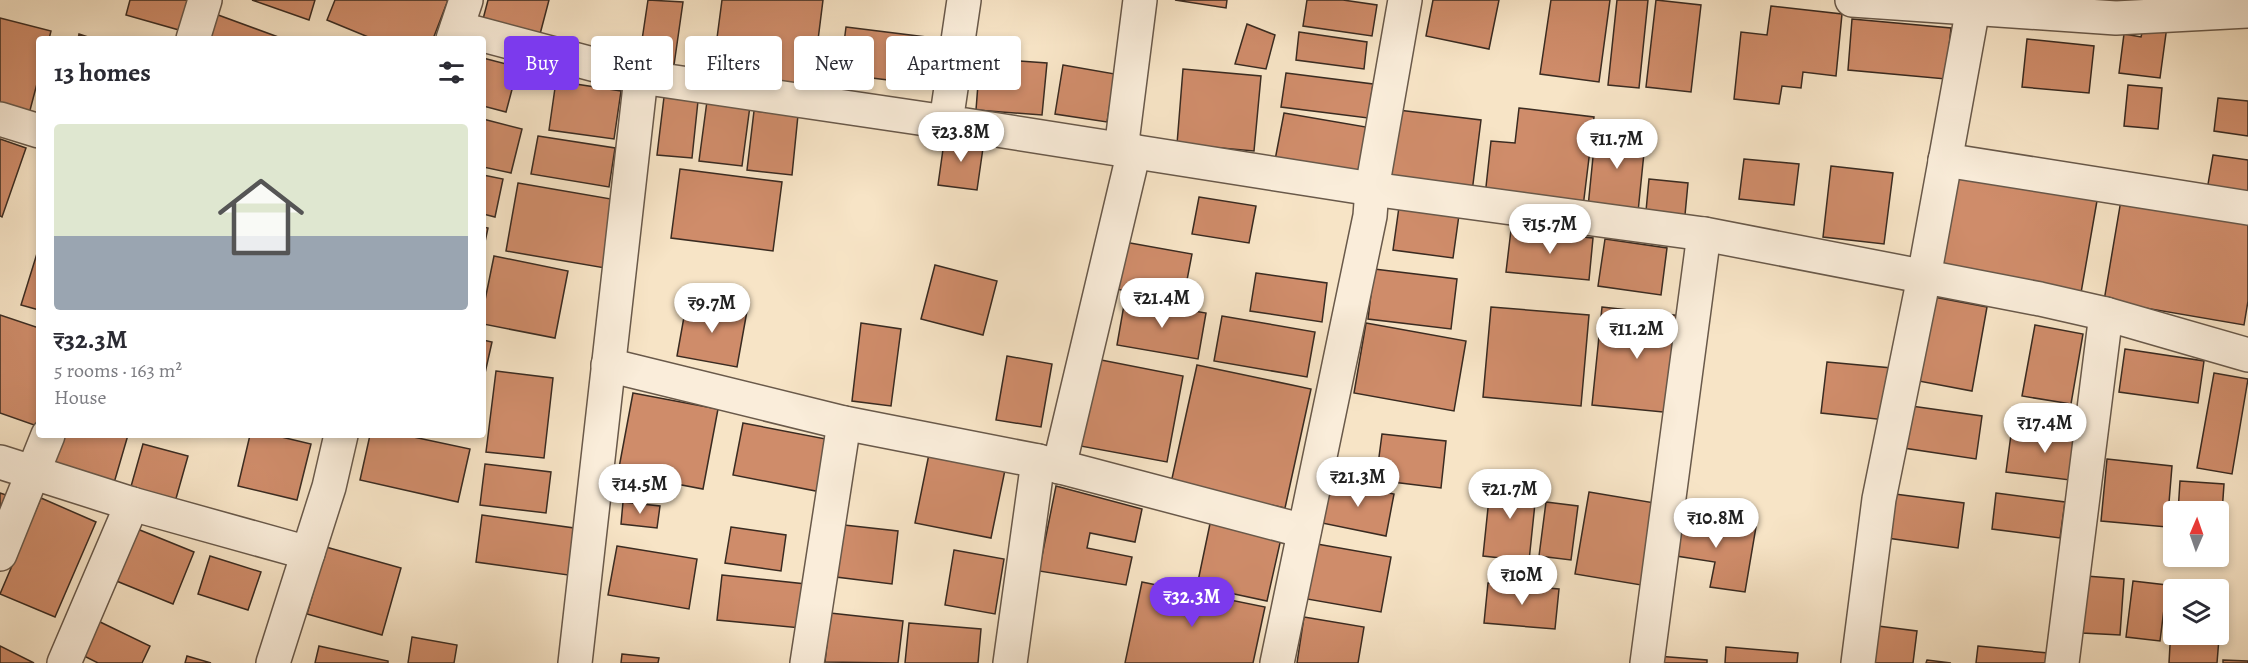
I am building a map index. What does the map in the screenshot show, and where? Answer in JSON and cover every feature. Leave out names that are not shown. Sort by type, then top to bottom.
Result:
[{"type":"street","points":[[194,36],[205,0]]},
{"type":"street","points":[[946,122],[964,0]]},
{"type":"street","points":[[1011,663],[1048,464],[1128,151],[1140,0]]},
{"type":"street","points":[[1277,663],[1370,216],[1371,189],[1405,0]]},
{"type":"street","points":[[1852,0],[2116,18],[2248,11]]},
{"type":"street","points":[[1858,663],[1880,499],[1924,277],[1973,8]]},
{"type":"street","points":[[459,22],[591,62]]},
{"type":"street","points":[[673,82],[1371,189],[1704,234],[2106,314],[2248,355]]},
{"type":"street","points":[[575,663],[640,90]]},
{"type":"street","points":[[0,120],[36,130]]},
{"type":"street","points":[[1945,160],[2248,208]]},
{"type":"street","points":[[1647,663],[1704,234]]},
{"type":"street","points":[[2062,663],[2106,314]]},
{"type":"street","points":[[608,365],[844,423],[1048,464],[1304,531]]},
{"type":"street","points":[[807,663],[844,423]]},
{"type":"street","points":[[0,554],[47,438]]},
{"type":"street","points":[[273,663],[329,487],[340,438]]},
{"type":"street","points":[[0,462],[132,504],[309,553]]},
{"type":"street","points":[[64,663],[132,504]]},
{"type":"building","points":[[130,0],[188,0],[179,30],[126,15]]},
{"type":"building","points":[[252,0],[315,0],[309,20]]},
{"type":"building","points":[[335,0],[448,0],[434,36],[366,36],[327,20]]},
{"type":"building","points":[[488,0],[549,0],[540,36],[482,23]]},
{"type":"building","points":[[648,0],[683,2],[674,65],[673,36],[643,36]]},
{"type":"building","points":[[722,0],[823,0],[818,36],[794,36],[794,86],[782,84],[782,36],[717,36]]},
{"type":"building","points":[[1175,0],[1227,0],[1226,8]]},
{"type":"building","points":[[1307,0],[1343,0],[1377,5],[1372,36],[1303,26]]},
{"type":"building","points":[[1433,0],[1499,0],[1489,49],[1426,36]]},
{"type":"building","points":[[1551,0],[1610,0],[1599,82],[1540,74]]},
{"type":"building","points":[[1617,0],[1648,0],[1639,88],[1608,85]]},
{"type":"building","points":[[1656,0],[1701,5],[1691,92],[1646,87]]},
{"type":"building","points":[[1771,6],[1842,14],[1836,76],[1803,72],[1801,88],[1782,86],[1779,104],[1734,99],[1741,32],[1767,35]]},
{"type":"building","points":[[210,12],[276,36],[201,36]]},
{"type":"building","points":[[0,18],[51,31],[50,36],[36,36],[36,87],[29,114],[0,107]]},
{"type":"building","points":[[1852,19],[1951,28],[1946,79],[1848,70]]},
{"type":"building","points":[[1247,24],[1275,35],[1266,69],[1235,64]]},
{"type":"building","points":[[2167,26],[2160,78],[2119,73],[2124,34],[2141,37],[2143,29]]},
{"type":"building","points":[[846,27],[918,36],[886,36],[886,80],[874,78],[874,36],[845,36]]},
{"type":"building","points":[[1299,32],[1367,42],[1364,69],[1296,60]]},
{"type":"building","points":[[2027,39],[2094,46],[2089,93],[2022,87]]},
{"type":"building","points":[[486,59],[504,63],[504,90],[512,90],[506,112],[486,107]]},
{"type":"building","points":[[1021,61],[1047,63],[1042,115],[976,110],[978,90],[1021,90]]},
{"type":"building","points":[[1063,65],[1115,74],[1107,122],[1055,114]]},
{"type":"building","points":[[1183,69],[1261,76],[1254,151],[1177,144]]},
{"type":"building","points":[[1286,73],[1373,84],[1368,118],[1281,107]]},
{"type":"building","points":[[579,85],[591,86],[591,90],[621,91],[614,139],[549,130],[555,90],[579,90]]},
{"type":"building","points":[[2128,85],[2162,88],[2158,129],[2124,126]]},
{"type":"building","points":[[664,97],[698,101],[692,158],[657,155]]},
{"type":"building","points":[[2218,98],[2248,101],[2248,136],[2214,131]]},
{"type":"building","points":[[707,101],[750,106],[742,166],[699,161]]},
{"type":"building","points":[[1519,108],[1594,117],[1583,207],[1485,196],[1491,141],[1515,143]]},
{"type":"building","points":[[1398,110],[1481,120],[1472,192],[1389,182]]},
{"type":"building","points":[[754,111],[798,115],[792,175],[747,170]]},
{"type":"building","points":[[1284,113],[1366,127],[1358,174],[1275,160]]},
{"type":"building","points":[[486,120],[522,129],[511,173],[486,168]]},
{"type":"building","points":[[1596,127],[1646,133],[1638,212],[1588,207]]},
{"type":"building","points":[[945,135],[984,141],[977,190],[938,185]]},
{"type":"building","points":[[538,136],[615,148],[609,187],[531,174]]},
{"type":"building","points":[[0,139],[26,148],[2,217],[0,216]]},
{"type":"building","points":[[2213,155],[2248,160],[2248,196],[2207,190]]},
{"type":"building","points":[[1744,159],[1799,164],[1794,205],[1739,199]]},
{"type":"building","points":[[1831,166],[1893,173],[1884,244],[1823,237]]},
{"type":"building","points":[[680,169],[782,182],[773,251],[671,238]]},
{"type":"building","points":[[1955,171],[2098,195],[2081,293],[1939,270]]},
{"type":"building","points":[[486,176],[503,179],[495,217],[486,215]]},
{"type":"building","points":[[1649,179],[1688,183],[1685,215],[1646,211]]},
{"type":"building","points":[[518,183],[617,200],[605,268],[506,251]]},
{"type":"building","points":[[1199,197],[1256,206],[1249,243],[1192,234]]},
{"type":"building","points":[[2121,200],[2248,221],[2248,301],[2244,325],[2104,301]]},
{"type":"building","points":[[1399,207],[1459,215],[1453,258],[1393,250]]},
{"type":"building","points":[[1511,230],[1593,238],[1589,280],[1506,272]]},
{"type":"building","points":[[1605,239],[1667,248],[1661,295],[1598,286]]},
{"type":"building","points":[[1119,241],[1192,254],[1183,301],[1110,288]]},
{"type":"building","points":[[494,256],[568,271],[555,338],[486,325],[486,295]]},
{"type":"building","points":[[36,257],[36,309],[21,305]]},
{"type":"building","points":[[935,265],[997,281],[983,335],[921,319]]},
{"type":"building","points":[[1374,269],[1457,279],[1451,329],[1368,319]]},
{"type":"building","points":[[1256,273],[1327,283],[1322,322],[1250,311]]},
{"type":"building","points":[[1923,295],[1987,307],[1972,391],[1908,379]]},
{"type":"building","points":[[1125,299],[1206,313],[1198,359],[1117,345]]},
{"type":"building","points":[[687,300],[747,311],[737,367],[677,356]]},
{"type":"building","points":[[1491,307],[1589,315],[1581,406],[1483,397]]},
{"type":"building","points":[[1602,307],[1682,316],[1673,413],[1592,405]]},
{"type":"building","points":[[0,315],[36,327],[36,426],[0,413]]},
{"type":"building","points":[[1222,316],[1315,332],[1307,377],[1214,361]]},
{"type":"building","points":[[861,323],[901,329],[891,406],[852,401]]},
{"type":"building","points":[[1366,323],[1466,341],[1454,411],[1354,393]]},
{"type":"building","points":[[2035,325],[2083,334],[2071,404],[2022,396]]},
{"type":"building","points":[[486,341],[492,342],[486,369]]},
{"type":"building","points":[[2125,349],[2204,361],[2198,403],[2119,392]]},
{"type":"building","points":[[1007,356],[1052,364],[1041,427],[996,420]]},
{"type":"building","points":[[1091,358],[1183,376],[1167,462],[1075,445]]},
{"type":"building","points":[[1827,362],[1892,368],[1886,420],[1821,413]]},
{"type":"building","points":[[1197,365],[1311,389],[1285,508],[1171,483]]},
{"type":"building","points":[[496,371],[553,378],[544,458],[486,452]]},
{"type":"building","points":[[2214,373],[2248,379],[2232,474],[2197,468]]},
{"type":"building","points":[[633,393],[718,409],[703,489],[618,473]]},
{"type":"building","points":[[1904,405],[1982,416],[1976,459],[1897,447]]},
{"type":"building","points":[[743,423],[831,440],[821,492],[733,475]]},
{"type":"building","points":[[2012,427],[2084,436],[2078,481],[2006,472]]},
{"type":"building","points":[[1382,434],[1446,441],[1441,488],[1376,480]]},
{"type":"building","points":[[56,438],[127,438],[114,483],[48,463]]},
{"type":"building","points":[[249,438],[286,438],[311,444],[297,500],[238,486]]},
{"type":"building","points":[[369,438],[418,438],[470,449],[458,502],[360,480]]},
{"type":"building","points":[[143,444],[188,456],[175,502],[130,490]]},
{"type":"building","points":[[929,454],[1005,470],[991,538],[915,523]]},
{"type":"building","points":[[2107,459],[2172,466],[2169,501],[2163,501],[2163,527],[2101,521]]},
{"type":"building","points":[[485,464],[551,472],[546,513],[480,505]]},
{"type":"building","points":[[1491,479],[1537,484],[1529,561],[1483,556]]},
{"type":"building","points":[[1330,481],[1394,494],[1386,536],[1322,523]]},
{"type":"building","points":[[2180,481],[2224,484],[2223,501],[2179,501]]},
{"type":"building","points":[[1056,486],[1142,509],[1135,542],[1090,533],[1087,548],[1132,557],[1126,585],[1039,571]]},
{"type":"building","points":[[1589,492],[1655,503],[1641,585],[1575,574]]},
{"type":"building","points":[[0,493],[6,495],[0,509]]},
{"type":"building","points":[[1887,493],[1964,503],[1958,548],[1880,537]]},
{"type":"building","points":[[1996,493],[2065,502],[2060,538],[1992,529]]},
{"type":"building","points":[[41,498],[96,522],[55,617],[0,594]]},
{"type":"building","points":[[623,502],[660,506],[657,528],[621,524]]},
{"type":"building","points":[[1546,502],[1578,506],[1571,560],[1539,556]]},
{"type":"building","points":[[482,515],[574,528],[568,575],[476,562]]},
{"type":"building","points":[[1676,515],[1756,527],[1745,592],[1710,587],[1715,562],[1670,555]]},
{"type":"building","points":[[1211,519],[1282,534],[1267,601],[1197,586]]},
{"type":"building","points":[[835,524],[898,531],[892,584],[828,576]]},
{"type":"building","points":[[130,526],[194,552],[173,604],[109,578]]},
{"type":"building","points":[[731,527],[786,535],[781,571],[725,563]]},
{"type":"building","points":[[1317,544],[1391,557],[1381,612],[1307,599]]},
{"type":"building","points":[[617,546],[697,559],[689,609],[608,595]]},
{"type":"building","points":[[326,547],[401,568],[382,635],[307,614]]},
{"type":"building","points":[[954,550],[1004,559],[995,614],[945,605]]},
{"type":"building","points":[[210,556],[261,572],[248,610],[198,594]]},
{"type":"building","points":[[722,575],[806,584],[801,628],[717,620]]},
{"type":"building","points":[[2086,576],[2124,579],[2120,635],[2082,633]]},
{"type":"building","points":[[2133,581],[2163,585],[2160,641],[2126,637]]},
{"type":"building","points":[[1142,582],[1265,607],[1253,663],[1125,663]]},
{"type":"building","points":[[1488,583],[1559,589],[1555,629],[1484,623]]},
{"type":"building","points":[[830,613],[903,621],[898,663],[825,662]]},
{"type":"building","points":[[1304,617],[1364,627],[1358,663],[1297,663]]},
{"type":"building","points":[[96,620],[150,646],[142,663],[98,663],[80,654]]},
{"type":"building","points":[[909,623],[981,629],[978,663],[905,663]]},
{"type":"building","points":[[1870,625],[1917,631],[1913,663],[1866,663]]},
{"type":"building","points":[[412,637],[457,645],[454,663],[408,663]]},
{"type":"building","points":[[2170,645],[2218,645],[2217,663],[2169,663]]},
{"type":"building","points":[[0,646],[34,663],[0,663]]},
{"type":"building","points":[[319,646],[388,661],[388,663],[315,663]]},
{"type":"building","points":[[1978,646],[2048,653],[2047,663],[1976,663]]},
{"type":"building","points":[[1726,647],[1798,653],[1797,663],[1725,663]]},
{"type":"building","points":[[622,654],[659,658],[658,663],[621,663]]},
{"type":"building","points":[[187,656],[211,663],[185,663]]},
{"type":"building","points":[[1657,656],[1707,660],[1707,663],[1657,663]]},
{"type":"building","points":[[1927,660],[1951,663],[1926,663]]},
{"type":"building","points":[[2223,660],[2248,661],[2248,663],[2223,663]]}]
